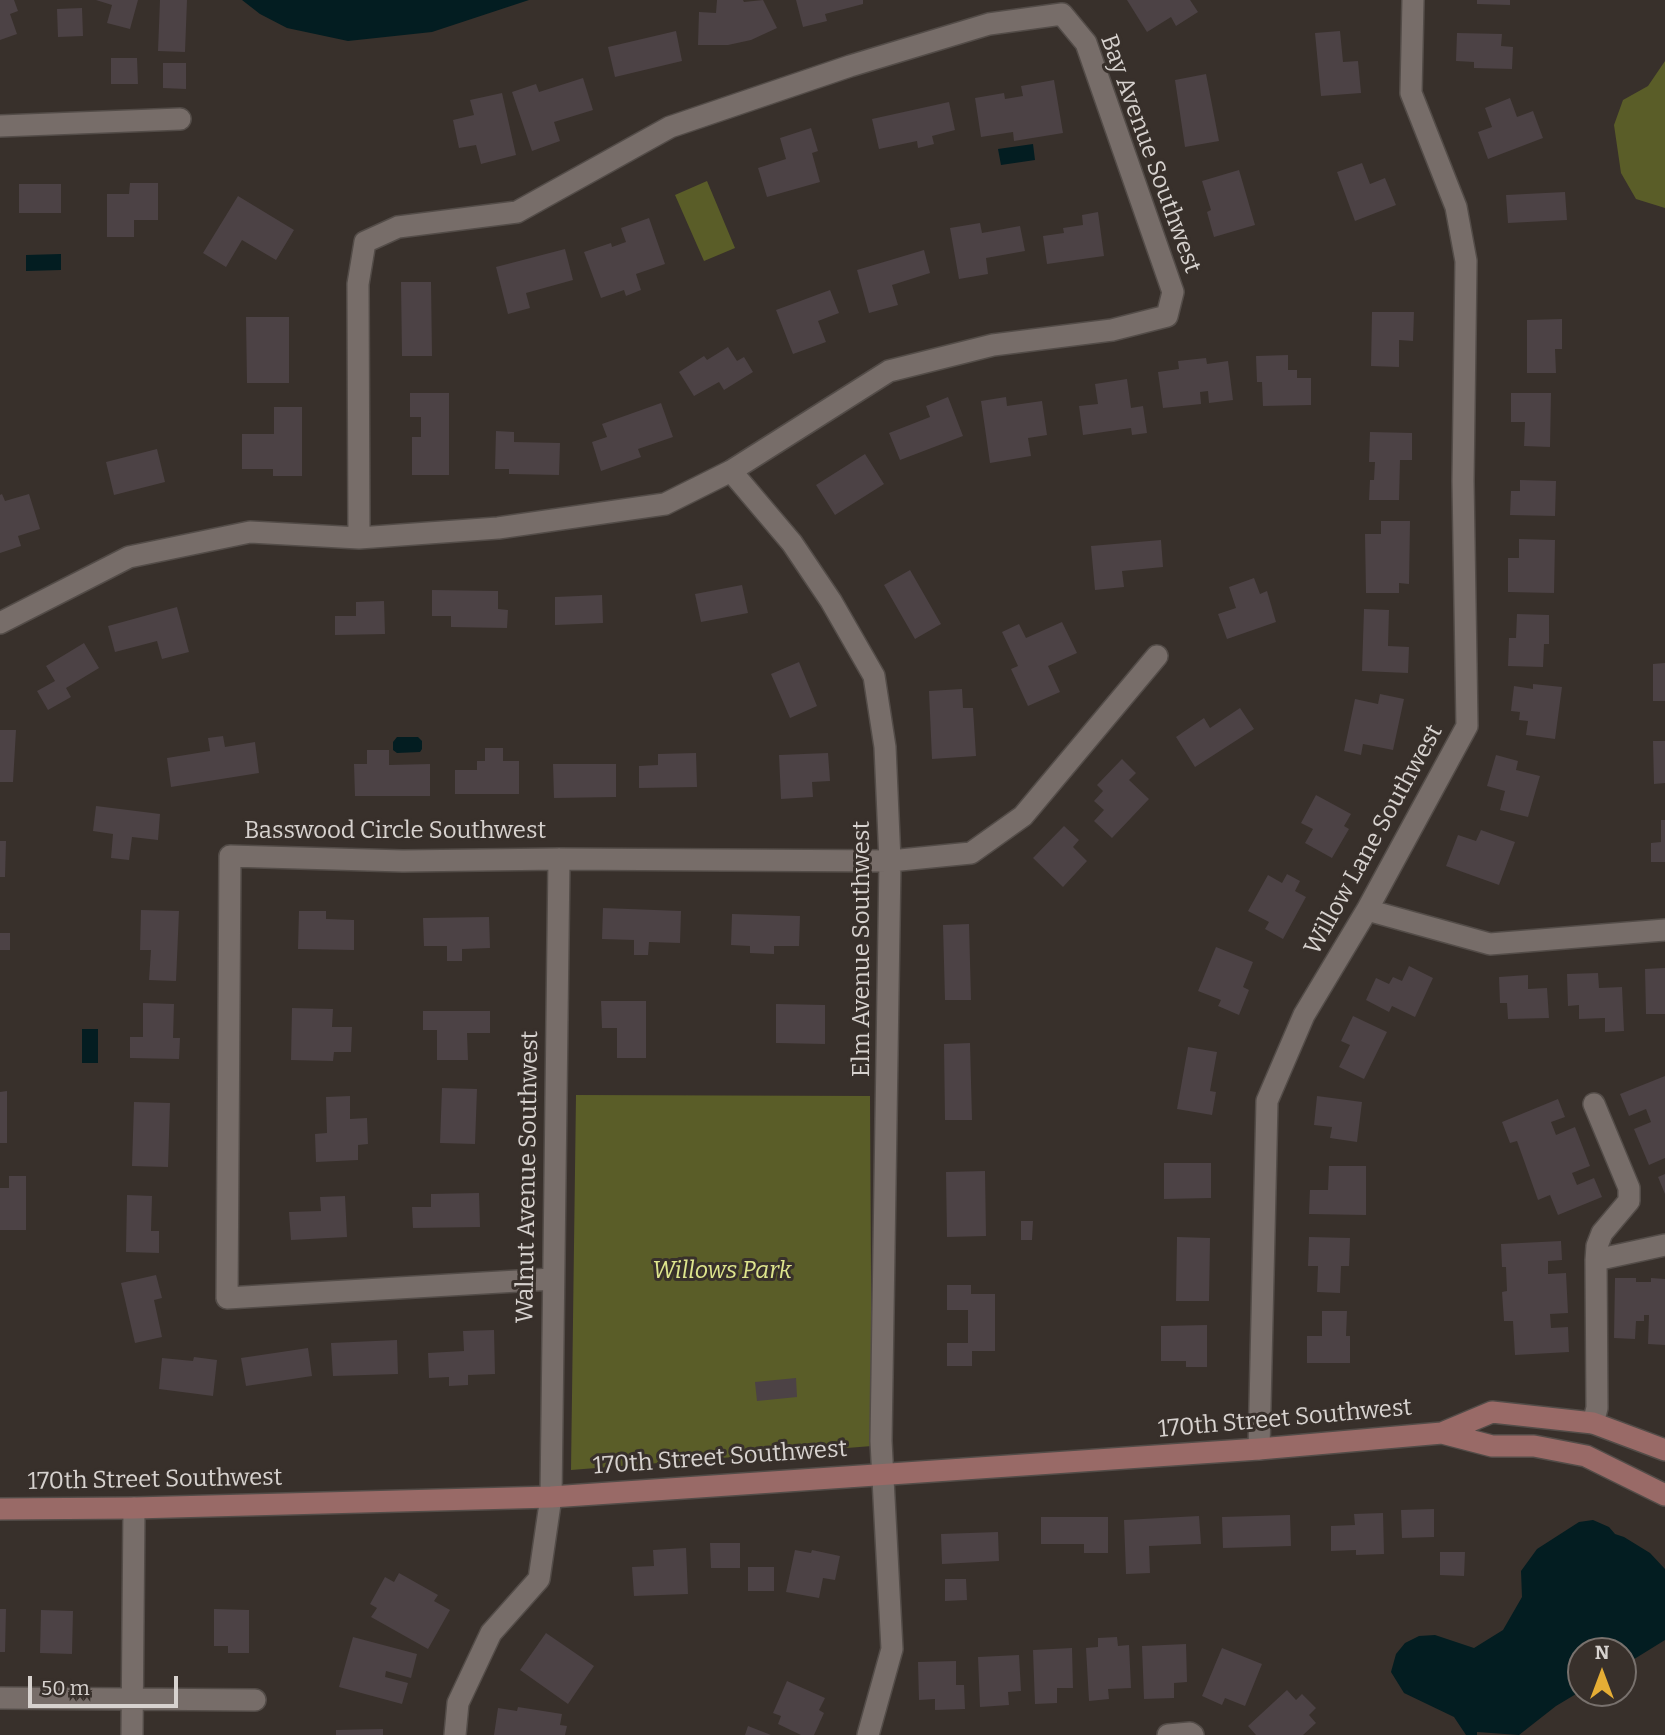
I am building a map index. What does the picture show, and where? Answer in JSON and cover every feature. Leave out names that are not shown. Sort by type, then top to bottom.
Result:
[{"type":"street","name":"Willow Lane Southwest","points":[[1259,1449],[1267,1101],[1304,1015],[1367,910],[1467,726],[1463,481],[1466,261],[1456,207],[1411,93],[1413,0]]},
{"type":"street","name":"Bay Avenue Southwest","points":[[359,538],[358,284],[365,242],[398,227],[517,212],[670,127],[850,66],[989,24],[1062,14],[1086,43],[1169,280],[1173,292],[1167,316],[1112,330],[993,345],[888,371],[731,471]]},
{"type":"street","points":[[0,126],[180,119]]},
{"type":"street","points":[[0,623],[129,557],[250,531],[359,538],[498,528],[665,504],[731,471]]},
{"type":"street","name":"Elm Avenue Southwest","points":[[731,471],[792,542],[831,601],[874,676],[885,747],[890,861],[881,1441],[892,1649],[869,1735]]},
{"type":"street","name":"Basswood Circle Southwest","points":[[552,1279],[227,1298],[230,856],[403,861],[890,861],[971,853],[1023,816],[1157,656]]},
{"type":"street","name":"Walnut Avenue Southwest","points":[[455,1735],[458,1703],[491,1633],[539,1579],[551,1497],[559,859]]},
{"type":"street","points":[[1367,910],[1490,944],[1665,930]]},
{"type":"street","points":[[1594,1104],[1629,1188],[1629,1201],[1602,1233],[1597,1246],[1597,1408],[1594,1423]]},
{"type":"street","points":[[1596,1260],[1665,1245]]},
{"type":"street","name":"170th Street Southwest","points":[[0,1508],[134,1508],[551,1497],[1259,1449],[1442,1433],[1492,1412],[1594,1423],[1665,1450]]},
{"type":"street","name":"170th Street Southwest","points":[[1442,1433],[1492,1446],[1534,1446],[1586,1456],[1665,1495]]},
{"type":"street","points":[[132,1735],[134,1508]]},
{"type":"street","points":[[0,1698],[255,1700]]},
{"type":"street","points":[[1168,1735],[1193,1735]]},
{"type":"green space","points":[[1665,61],[1665,208],[1636,199],[1621,173],[1614,125],[1623,100],[1648,86]]},
{"type":"green space","points":[[707,181],[735,248],[704,261],[675,195]]},
{"type":"green space","name":"Willows Park","points":[[576,1095],[870,1096],[872,1446],[571,1470]]},
{"type":"water","points":[[242,0],[529,0],[432,32],[348,41],[287,28],[260,14]]},
{"type":"water","points":[[1033,144],[1035,160],[1001,165],[998,149]]},
{"type":"water","points":[[61,254],[61,270],[26,271],[26,255]]},
{"type":"water","points":[[397,737],[418,737],[422,741],[422,749],[420,752],[397,753],[393,750],[393,742]]},
{"type":"water","points":[[82,1029],[98,1029],[98,1063],[82,1063]]},
{"type":"water","points":[[1593,1520],[1609,1527],[1615,1534],[1650,1553],[1665,1569],[1665,1640],[1637,1657],[1637,1637],[1567,1637],[1567,1699],[1519,1735],[1477,1732],[1477,1735],[1466,1735],[1454,1717],[1404,1693],[1391,1672],[1396,1654],[1405,1643],[1419,1636],[1435,1635],[1474,1648],[1503,1630],[1522,1597],[1521,1571],[1537,1549],[1579,1522]]},
{"type":"building","points":[[0,0],[14,0],[18,11],[10,14],[17,34],[0,40]]},
{"type":"building","points":[[96,0],[138,0],[130,29],[107,23],[112,5]]},
{"type":"building","points":[[160,0],[187,0],[185,52],[158,51]]},
{"type":"building","points":[[717,0],[763,0],[777,28],[751,40],[728,45],[698,45],[699,12],[716,13]]},
{"type":"building","points":[[796,0],[863,0],[863,4],[825,14],[827,21],[803,27]]},
{"type":"building","points":[[1127,0],[1190,0],[1198,12],[1176,26],[1171,17],[1147,32]]},
{"type":"building","points":[[1477,0],[1510,0],[1510,5],[1477,4]]},
{"type":"building","points":[[82,8],[83,36],[58,37],[57,9]]},
{"type":"building","points":[[676,31],[682,61],[615,77],[608,47]]},
{"type":"building","points":[[1340,31],[1343,62],[1358,61],[1361,93],[1321,96],[1315,33]]},
{"type":"building","points":[[1457,33],[1502,34],[1501,46],[1513,47],[1512,69],[1474,68],[1474,62],[1456,61]]},
{"type":"building","points":[[111,58],[137,58],[138,84],[111,84]]},
{"type":"building","points":[[163,63],[186,63],[186,89],[163,88]]},
{"type":"building","points":[[1206,74],[1219,141],[1185,147],[1175,80]]},
{"type":"building","points":[[583,78],[593,110],[554,122],[560,141],[532,151],[512,92],[536,84],[539,92]]},
{"type":"building","points":[[1054,80],[1063,133],[1014,141],[1013,132],[981,137],[975,98],[1004,93],[1005,99],[1023,96],[1021,86]]},
{"type":"building","points":[[502,93],[516,155],[481,164],[476,145],[459,148],[453,120],[474,115],[470,100]]},
{"type":"building","points":[[1510,98],[1517,117],[1533,111],[1543,138],[1488,159],[1478,132],[1492,127],[1485,108]]},
{"type":"building","points":[[949,102],[955,130],[932,136],[934,144],[918,148],[917,141],[879,149],[872,119]]},
{"type":"building","points":[[811,128],[818,151],[812,153],[820,182],[767,197],[758,168],[786,159],[780,138]]},
{"type":"building","points":[[1362,163],[1370,184],[1385,178],[1396,205],[1355,221],[1337,172]]},
{"type":"building","points":[[1239,170],[1255,225],[1214,237],[1207,212],[1211,210],[1202,181]]},
{"type":"building","points":[[130,183],[158,183],[158,220],[134,220],[134,237],[107,237],[107,194],[129,194]]},
{"type":"building","points":[[19,184],[61,184],[61,213],[19,213]]},
{"type":"building","points":[[1565,192],[1567,220],[1508,223],[1506,195]]},
{"type":"building","points":[[238,196],[294,230],[276,260],[242,240],[226,267],[203,253]]},
{"type":"building","points":[[1098,212],[1104,256],[1047,264],[1043,236],[1064,233],[1063,228],[1083,225],[1082,215]]},
{"type":"building","points":[[649,218],[665,264],[636,274],[641,290],[626,296],[624,290],[601,298],[584,252],[611,243],[612,247],[626,242],[621,228]]},
{"type":"building","points":[[980,223],[982,233],[1020,226],[1025,251],[986,258],[988,274],[959,279],[950,228]]},
{"type":"building","points":[[565,249],[573,280],[526,293],[530,308],[508,314],[496,267]]},
{"type":"building","points":[[924,250],[930,273],[892,285],[898,305],[869,313],[857,270]]},
{"type":"building","points":[[401,282],[431,282],[432,356],[402,356]]},
{"type":"building","points":[[830,290],[839,313],[818,321],[826,342],[793,354],[776,310]]},
{"type":"building","points":[[1372,312],[1414,312],[1413,341],[1399,340],[1399,367],[1371,366]]},
{"type":"building","points":[[246,317],[289,317],[289,383],[247,383]]},
{"type":"building","points":[[1562,319],[1562,349],[1555,349],[1556,373],[1527,373],[1527,320]]},
{"type":"building","points":[[728,347],[737,361],[744,357],[753,372],[724,390],[719,382],[694,396],[679,372],[704,356],[707,360]]},
{"type":"building","points":[[1288,355],[1288,370],[1297,370],[1297,378],[1311,378],[1311,405],[1263,406],[1262,382],[1257,382],[1256,356]]},
{"type":"building","points":[[1206,358],[1207,364],[1228,361],[1233,400],[1209,403],[1208,391],[1200,392],[1201,404],[1163,408],[1158,372],[1179,369],[1178,361]]},
{"type":"building","points":[[1127,379],[1131,408],[1143,406],[1147,433],[1132,435],[1131,428],[1083,435],[1079,406],[1098,404],[1095,384]]},
{"type":"building","points":[[410,393],[449,393],[449,475],[412,475],[412,437],[421,437],[421,417],[410,417]]},
{"type":"building","points":[[1511,393],[1551,393],[1550,447],[1524,446],[1525,422],[1511,422]]},
{"type":"building","points":[[948,397],[963,436],[900,460],[889,433],[930,417],[926,406]]},
{"type":"building","points":[[1006,397],[1007,406],[1042,401],[1047,435],[1028,438],[1031,456],[990,463],[981,401]]},
{"type":"building","points":[[661,403],[673,437],[638,449],[641,457],[601,471],[592,442],[607,437],[602,424]]},
{"type":"building","points":[[274,407],[302,407],[302,476],[273,476],[273,469],[242,469],[242,434],[274,434]]},
{"type":"building","points":[[496,431],[514,432],[514,442],[560,443],[559,475],[509,474],[509,469],[495,469]]},
{"type":"building","points":[[1370,432],[1412,433],[1412,460],[1400,460],[1399,500],[1369,500],[1370,480],[1374,480],[1375,462],[1369,462]]},
{"type":"building","points":[[157,449],[165,482],[114,495],[106,462]]},
{"type":"building","points":[[865,454],[884,484],[835,515],[816,485]]},
{"type":"building","points":[[1520,480],[1556,481],[1555,516],[1510,515],[1511,491],[1520,491]]},
{"type":"building","points":[[2,494],[5,501],[29,494],[40,529],[18,536],[21,546],[0,553],[0,495]]},
{"type":"building","points":[[1381,521],[1410,521],[1409,584],[1399,583],[1399,593],[1366,593],[1365,534],[1381,534]]},
{"type":"building","points":[[1519,539],[1555,540],[1554,593],[1508,592],[1508,558],[1519,558]]},
{"type":"building","points":[[1161,540],[1163,567],[1122,571],[1124,587],[1095,590],[1091,546]]},
{"type":"building","points":[[910,570],[941,624],[915,639],[884,585]]},
{"type":"building","points":[[1254,578],[1260,594],[1267,591],[1276,622],[1227,639],[1218,614],[1236,608],[1229,587]]},
{"type":"building","points":[[742,585],[748,613],[701,622],[695,594]]},
{"type":"building","points":[[432,590],[498,591],[498,609],[508,610],[507,628],[451,627],[451,616],[432,616]]},
{"type":"building","points":[[602,595],[603,623],[555,625],[555,597]]},
{"type":"building","points":[[384,601],[385,634],[335,635],[335,616],[356,616],[356,602]]},
{"type":"building","points":[[177,607],[189,652],[162,659],[157,641],[115,652],[108,626]]},
{"type":"building","points":[[1364,609],[1389,610],[1388,646],[1409,647],[1408,673],[1362,671]]},
{"type":"building","points":[[1517,614],[1549,615],[1549,644],[1544,644],[1543,667],[1508,666],[1509,638],[1516,638]]},
{"type":"building","points":[[1062,622],[1077,653],[1048,666],[1060,692],[1028,706],[1011,669],[1018,666],[1002,632],[1019,624],[1026,638]]},
{"type":"building","points":[[84,643],[99,668],[66,688],[71,697],[48,710],[37,691],[55,681],[46,666]]},
{"type":"building","points":[[799,662],[817,706],[790,718],[771,674]]},
{"type":"building","points":[[1665,663],[1665,701],[1653,701],[1653,664]]},
{"type":"building","points":[[1533,684],[1562,687],[1555,739],[1526,735],[1528,721],[1519,720],[1520,712],[1511,711],[1514,686],[1533,689]]},
{"type":"building","points":[[962,689],[963,708],[973,708],[976,756],[932,759],[929,691]]},
{"type":"building","points":[[1380,694],[1404,699],[1393,750],[1363,744],[1361,755],[1344,751],[1355,699],[1378,704]]},
{"type":"building","points":[[1240,708],[1254,729],[1195,767],[1176,737],[1204,718],[1210,728]]},
{"type":"building","points":[[0,730],[16,730],[13,782],[0,782]]},
{"type":"building","points":[[223,736],[225,747],[255,742],[259,773],[171,787],[167,758],[210,751],[208,738]]},
{"type":"building","points":[[1653,741],[1665,741],[1665,783],[1654,784]]},
{"type":"building","points":[[485,748],[503,748],[503,761],[519,761],[519,794],[455,794],[455,770],[477,770],[477,761],[485,761]]},
{"type":"building","points":[[367,750],[389,750],[389,765],[430,764],[430,796],[355,796],[354,764],[367,764]]},
{"type":"building","points":[[696,753],[697,787],[639,788],[639,766],[658,765],[658,754]]},
{"type":"building","points":[[828,753],[830,781],[812,782],[813,797],[781,799],[779,755]]},
{"type":"building","points":[[1496,755],[1518,761],[1516,770],[1540,776],[1528,817],[1500,810],[1505,791],[1487,786]]},
{"type":"building","points":[[1122,759],[1136,773],[1129,780],[1149,799],[1112,838],[1094,821],[1104,810],[1094,801],[1103,791],[1097,785]]},
{"type":"building","points":[[553,764],[616,764],[616,797],[554,798]]},
{"type":"building","points":[[1316,795],[1351,814],[1344,826],[1349,829],[1332,858],[1305,843],[1313,829],[1301,823]]},
{"type":"building","points":[[96,806],[160,814],[158,840],[132,837],[129,860],[111,858],[113,834],[93,831]]},
{"type":"building","points":[[1661,820],[1665,820],[1665,862],[1651,862],[1651,843],[1661,842]]},
{"type":"building","points":[[1064,826],[1079,840],[1073,847],[1087,861],[1063,887],[1033,858]]},
{"type":"building","points":[[1481,830],[1515,842],[1499,885],[1446,866],[1458,835],[1476,841]]},
{"type":"building","points":[[0,841],[6,841],[5,877],[0,877]]},
{"type":"building","points":[[1287,874],[1300,881],[1295,891],[1306,897],[1283,939],[1265,929],[1269,922],[1248,911],[1268,875],[1282,883]]},
{"type":"building","points":[[603,908],[681,911],[680,943],[649,942],[648,955],[634,955],[634,940],[602,939]]},
{"type":"building","points":[[141,910],[179,911],[176,981],[149,980],[151,950],[140,950]]},
{"type":"building","points":[[299,911],[326,911],[326,919],[354,920],[354,950],[298,949]]},
{"type":"building","points":[[732,914],[800,916],[799,946],[774,946],[774,954],[750,953],[750,946],[731,945]]},
{"type":"building","points":[[489,917],[490,948],[462,949],[462,961],[447,961],[447,946],[424,946],[423,918]]},
{"type":"building","points":[[969,924],[971,1000],[945,1000],[943,925]]},
{"type":"building","points":[[0,933],[10,933],[10,950],[0,950]]},
{"type":"building","points":[[1216,947],[1253,962],[1243,987],[1249,990],[1239,1015],[1218,1006],[1221,1000],[1198,991]]},
{"type":"building","points":[[1409,966],[1433,978],[1415,1017],[1392,1006],[1389,1012],[1366,1000],[1376,978],[1389,984],[1393,977],[1402,981]]},
{"type":"building","points":[[1665,968],[1665,1014],[1646,1014],[1645,969]]},
{"type":"building","points":[[1598,973],[1599,988],[1622,987],[1624,1031],[1605,1032],[1605,1018],[1579,1019],[1579,1005],[1568,1006],[1567,974]]},
{"type":"building","points":[[1528,975],[1528,989],[1547,988],[1549,1018],[1508,1019],[1507,1003],[1500,1003],[1499,977]]},
{"type":"building","points":[[601,1001],[646,1001],[646,1058],[617,1058],[617,1028],[602,1028]]},
{"type":"building","points":[[143,1003],[174,1004],[173,1038],[180,1038],[179,1059],[130,1058],[130,1037],[143,1037]]},
{"type":"building","points":[[776,1004],[825,1005],[825,1044],[776,1043]]},
{"type":"building","points":[[292,1008],[333,1009],[332,1027],[352,1027],[351,1052],[334,1052],[333,1061],[291,1060]]},
{"type":"building","points":[[423,1011],[490,1011],[490,1033],[467,1033],[468,1060],[437,1060],[437,1030],[423,1030]]},
{"type":"building","points":[[1353,1016],[1387,1032],[1364,1079],[1339,1067],[1350,1045],[1341,1041]]},
{"type":"building","points":[[970,1043],[972,1120],[945,1120],[944,1044]]},
{"type":"building","points":[[1188,1047],[1217,1052],[1210,1091],[1216,1092],[1212,1115],[1177,1109]]},
{"type":"building","points":[[1665,1076],[1665,1158],[1649,1165],[1634,1129],[1651,1122],[1646,1109],[1629,1116],[1620,1094]]},
{"type":"building","points":[[442,1088],[477,1089],[475,1144],[440,1143]]},
{"type":"building","points":[[7,1091],[7,1143],[0,1143],[0,1092]]},
{"type":"building","points":[[350,1096],[350,1119],[367,1118],[368,1144],[358,1145],[358,1160],[316,1162],[315,1134],[327,1133],[326,1097]]},
{"type":"building","points":[[1317,1096],[1362,1102],[1357,1142],[1330,1138],[1332,1127],[1314,1125]]},
{"type":"building","points":[[1558,1099],[1565,1117],[1551,1122],[1556,1135],[1575,1127],[1590,1166],[1572,1173],[1577,1185],[1594,1178],[1602,1197],[1558,1215],[1550,1195],[1538,1200],[1517,1141],[1510,1143],[1502,1122]]},
{"type":"building","points":[[134,1102],[170,1103],[168,1167],[132,1166]]},
{"type":"building","points":[[1164,1163],[1211,1163],[1211,1198],[1164,1199]]},
{"type":"building","points":[[1329,1166],[1366,1166],[1366,1215],[1309,1214],[1310,1190],[1328,1190]]},
{"type":"building","points":[[985,1171],[986,1236],[947,1237],[946,1172]]},
{"type":"building","points":[[1665,1174],[1665,1194],[1658,1177]]},
{"type":"building","points":[[9,1176],[26,1176],[26,1230],[0,1230],[0,1188],[9,1188]]},
{"type":"building","points":[[479,1193],[480,1227],[413,1228],[412,1207],[431,1207],[431,1194]]},
{"type":"building","points":[[127,1195],[152,1196],[151,1231],[159,1231],[159,1253],[126,1252]]},
{"type":"building","points":[[345,1196],[347,1237],[291,1240],[289,1212],[321,1211],[320,1197]]},
{"type":"building","points":[[1021,1221],[1033,1221],[1032,1240],[1021,1240]]},
{"type":"building","points":[[1177,1237],[1210,1238],[1209,1301],[1176,1301]]},
{"type":"building","points":[[1309,1237],[1350,1238],[1349,1266],[1341,1266],[1340,1293],[1317,1292],[1318,1266],[1308,1266]]},
{"type":"building","points":[[1561,1241],[1562,1260],[1548,1261],[1548,1274],[1566,1273],[1568,1313],[1550,1314],[1551,1328],[1568,1327],[1569,1352],[1515,1355],[1513,1321],[1504,1321],[1502,1292],[1507,1291],[1501,1244]]},
{"type":"building","points":[[156,1275],[162,1298],[154,1300],[162,1337],[135,1343],[121,1283]]},
{"type":"building","points":[[1615,1278],[1636,1278],[1636,1282],[1651,1282],[1651,1278],[1665,1279],[1665,1345],[1648,1344],[1649,1315],[1644,1315],[1644,1321],[1636,1321],[1635,1339],[1614,1338]]},
{"type":"building","points":[[947,1285],[971,1285],[971,1294],[995,1294],[995,1351],[972,1351],[972,1366],[947,1366],[947,1343],[968,1343],[968,1310],[947,1310]]},
{"type":"building","points":[[1322,1311],[1347,1311],[1346,1336],[1350,1336],[1350,1363],[1307,1363],[1307,1336],[1322,1336]]},
{"type":"building","points":[[1207,1325],[1207,1367],[1186,1367],[1186,1361],[1161,1361],[1161,1326]]},
{"type":"building","points":[[494,1330],[495,1374],[468,1375],[468,1385],[449,1386],[449,1377],[429,1378],[428,1353],[464,1351],[463,1331]]},
{"type":"building","points":[[397,1340],[398,1374],[333,1376],[331,1343]]},
{"type":"building","points":[[308,1348],[312,1376],[246,1386],[241,1358]]},
{"type":"building","points":[[194,1357],[217,1360],[213,1396],[159,1389],[162,1358],[193,1361]]},
{"type":"building","points":[[796,1378],[797,1397],[757,1401],[755,1382]]},
{"type":"building","points":[[1434,1509],[1434,1537],[1402,1538],[1401,1510]]},
{"type":"building","points":[[1383,1513],[1384,1554],[1356,1555],[1356,1550],[1331,1551],[1331,1526],[1355,1525],[1354,1514]]},
{"type":"building","points":[[1290,1515],[1291,1546],[1223,1548],[1222,1517]]},
{"type":"building","points":[[1199,1516],[1201,1544],[1149,1546],[1150,1573],[1126,1574],[1124,1520]]},
{"type":"building","points":[[1041,1517],[1108,1517],[1108,1553],[1084,1553],[1084,1544],[1041,1544]]},
{"type":"building","points":[[998,1532],[999,1561],[942,1564],[941,1534]]},
{"type":"building","points":[[710,1543],[740,1543],[740,1568],[711,1568]]},
{"type":"building","points":[[686,1548],[688,1594],[634,1596],[632,1567],[654,1566],[653,1550]]},
{"type":"building","points":[[795,1550],[811,1553],[812,1550],[840,1556],[835,1580],[823,1578],[819,1598],[786,1592]]},
{"type":"building","points":[[1440,1552],[1465,1552],[1464,1576],[1440,1575]]},
{"type":"building","points":[[748,1567],[774,1567],[774,1591],[748,1591]]},
{"type":"building","points":[[399,1573],[438,1595],[434,1601],[450,1610],[428,1649],[371,1617],[377,1608],[370,1604],[385,1577],[394,1582]]},
{"type":"building","points":[[945,1579],[966,1579],[967,1600],[945,1601]]},
{"type":"building","points":[[0,1609],[6,1609],[5,1652],[0,1652]]},
{"type":"building","points":[[214,1609],[249,1610],[249,1653],[228,1653],[228,1646],[214,1646]]},
{"type":"building","points":[[41,1610],[73,1611],[72,1654],[40,1653]]},
{"type":"building","points":[[546,1633],[594,1666],[568,1704],[520,1670]]},
{"type":"building","points":[[353,1637],[417,1654],[411,1678],[386,1671],[385,1677],[408,1683],[402,1704],[339,1687]]},
{"type":"building","points":[[1117,1637],[1118,1646],[1129,1645],[1131,1688],[1108,1689],[1109,1699],[1089,1701],[1086,1648],[1098,1647],[1098,1638]]},
{"type":"building","points":[[1186,1644],[1187,1682],[1174,1683],[1174,1698],[1144,1699],[1142,1646]]},
{"type":"building","points":[[1072,1648],[1073,1688],[1057,1688],[1057,1703],[1035,1704],[1033,1650]]},
{"type":"building","points":[[1222,1648],[1262,1664],[1245,1706],[1225,1698],[1222,1705],[1202,1696]]},
{"type":"building","points":[[1019,1655],[1021,1691],[1008,1692],[1009,1705],[980,1707],[978,1657]]},
{"type":"building","points":[[956,1661],[956,1685],[964,1685],[965,1709],[935,1710],[935,1699],[919,1700],[918,1662]]},
{"type":"building","points":[[787,1681],[825,1698],[819,1710],[824,1713],[814,1735],[801,1735],[778,1724],[781,1716],[773,1713]]},
{"type":"building","points":[[1287,1690],[1296,1700],[1302,1694],[1316,1708],[1309,1715],[1316,1723],[1303,1735],[1256,1735],[1248,1726]]},
{"type":"building","points":[[518,1707],[562,1714],[560,1725],[567,1726],[565,1735],[494,1735],[498,1708],[517,1711]]},
{"type":"building","points":[[748,1726],[771,1735],[745,1735]]},
{"type":"building","points":[[383,1729],[383,1735],[336,1735],[336,1730]]}]
